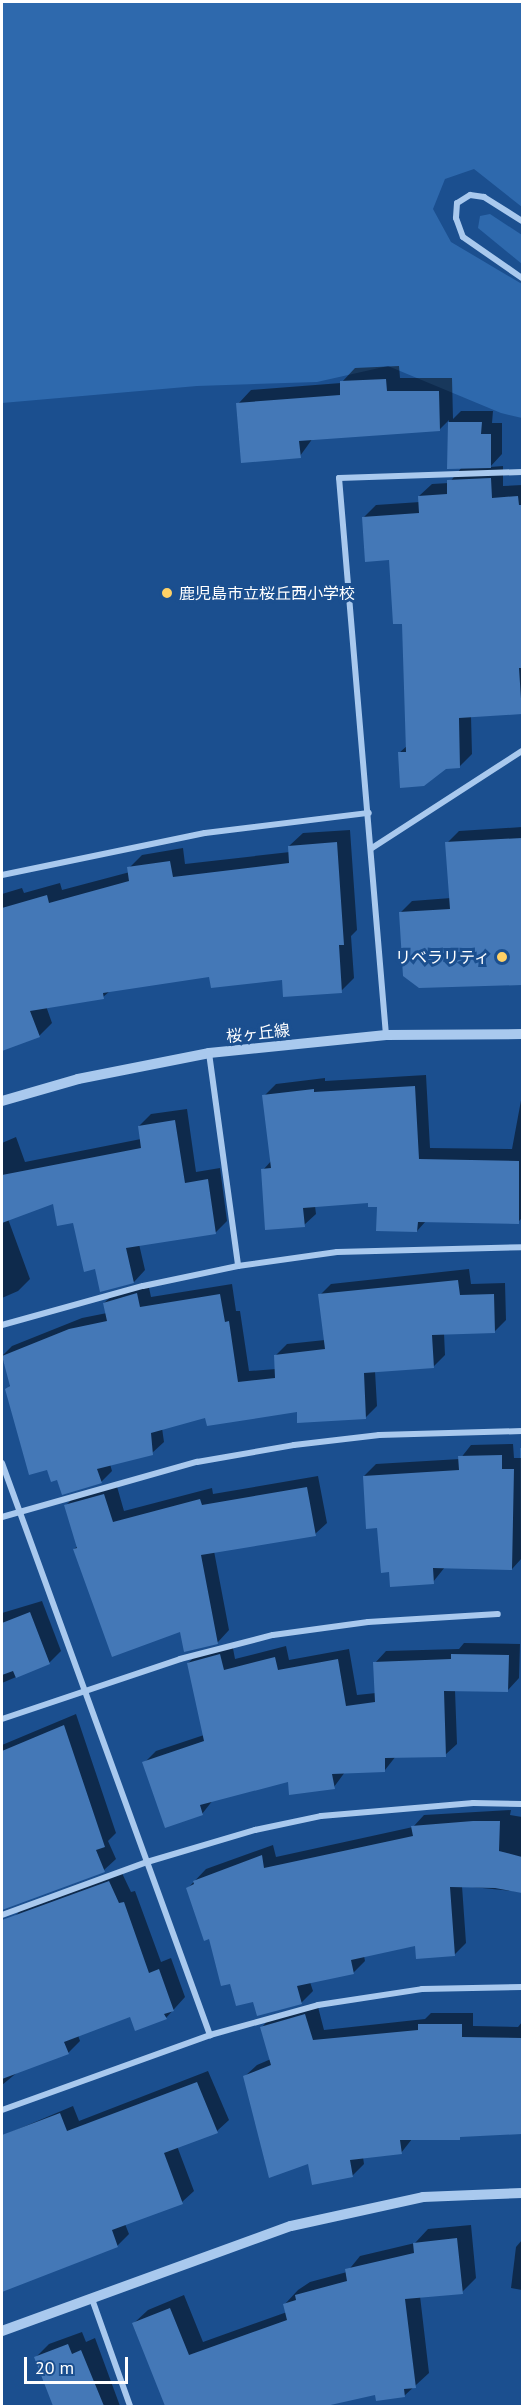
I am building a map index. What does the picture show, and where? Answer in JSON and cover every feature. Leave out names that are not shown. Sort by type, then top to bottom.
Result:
[{"type":"street","points":[[522,221],[484,197],[470,195],[457,203],[456,218],[463,237],[522,278]]},
{"type":"street","points":[[386,1035],[339,478],[522,472]]},
{"type":"street","points":[[372,849],[522,751]]},
{"type":"street","points":[[2,875],[205,833],[369,813]]},
{"type":"street","name":"桜ヶ丘線","points":[[2,1101],[78,1079],[209,1053],[386,1035],[522,1034]]},
{"type":"street","points":[[209,1053],[238,1266]]},
{"type":"street","points":[[2,1325],[143,1286],[238,1266],[337,1252],[522,1247]]},
{"type":"street","points":[[2,1516],[196,1462],[294,1445],[379,1435],[522,1431]]},
{"type":"street","points":[[2,1463],[210,2035]]},
{"type":"street","points":[[2,1719],[84,1689],[273,1635],[368,1622],[498,1614]]},
{"type":"street","points":[[2,1915],[147,1862],[321,1816],[473,1803],[522,1804]]},
{"type":"street","points":[[2,2110],[210,2035],[318,2005],[422,1989],[522,1987]]},
{"type":"street","points":[[2,2331],[291,2226],[348,2211],[423,2197],[522,2193]]},
{"type":"street","points":[[92,2299],[130,2406]]},
{"type":"shaded area","points":[[2,2],[522,2],[522,207],[474,169],[445,179],[433,209],[451,242],[522,284],[522,418],[501,413],[388,366],[317,382],[197,386],[2,403]]},
{"type":"shaded area","points":[[490,214],[522,235],[522,264],[478,228],[480,216]]},
{"type":"shaded area","points":[[520,1448],[522,1448],[522,1678]]},
{"type":"building","points":[[386,379],[387,391],[439,391],[440,431],[299,441],[301,458],[241,463],[236,403],[340,395],[340,381]]},
{"type":"building","points":[[448,422],[482,422],[481,434],[491,434],[491,468],[447,469]]},
{"type":"building","points":[[491,478],[492,498],[518,496],[519,505],[522,505],[522,668],[519,668],[522,714],[459,718],[460,768],[446,769],[424,786],[400,788],[398,752],[406,752],[402,624],[393,624],[389,560],[365,562],[362,517],[419,513],[418,496],[447,494],[447,480]]},
{"type":"building","points":[[522,838],[522,985],[419,988],[403,976],[399,912],[450,909],[445,842]]},
{"type":"building","points":[[337,842],[344,945],[339,945],[342,993],[283,997],[282,980],[211,988],[209,977],[103,993],[104,999],[30,1011],[40,1037],[2,1051],[2,908],[47,895],[49,903],[129,881],[127,867],[170,861],[173,877],[289,863],[288,846]]},
{"type":"building","points":[[415,1086],[419,1159],[519,1161],[519,1224],[418,1222],[417,1232],[376,1231],[377,1207],[368,1207],[368,1203],[303,1208],[305,1227],[265,1230],[261,1169],[271,1168],[262,1095],[314,1089],[314,1092]]},
{"type":"building","points":[[175,1120],[185,1183],[208,1179],[216,1234],[126,1248],[134,1283],[100,1292],[95,1269],[84,1272],[73,1223],[57,1226],[53,1204],[2,1223],[2,1175],[141,1148],[138,1126]]},
{"type":"building","points":[[458,1280],[460,1295],[494,1294],[495,1333],[432,1335],[434,1368],[364,1373],[366,1419],[297,1423],[297,1412],[207,1426],[205,1418],[151,1433],[153,1455],[97,1469],[102,1483],[62,1495],[57,1480],[51,1482],[47,1470],[29,1475],[5,1389],[10,1386],[2,1356],[69,1329],[107,1321],[103,1303],[137,1293],[140,1307],[220,1294],[225,1322],[229,1321],[238,1382],[275,1378],[274,1355],[325,1349],[318,1294]]},
{"type":"building","points":[[502,1455],[502,1469],[514,1469],[512,1570],[433,1568],[434,1584],[390,1587],[389,1572],[381,1573],[377,1528],[366,1529],[363,1476],[459,1470],[458,1456]]},
{"type":"building","points":[[307,1487],[316,1536],[201,1555],[218,1644],[184,1652],[180,1632],[112,1657],[73,1549],[77,1548],[64,1505],[104,1494],[113,1522],[200,1499],[202,1505]]},
{"type":"building","points":[[30,1612],[50,1664],[16,1678],[13,1671],[2,1675],[2,1623]]},
{"type":"building","points":[[220,1654],[224,1670],[275,1657],[278,1670],[338,1659],[346,1706],[375,1702],[373,1662],[451,1659],[451,1654],[509,1655],[508,1692],[444,1691],[446,1757],[385,1758],[385,1772],[332,1774],[335,1789],[289,1795],[288,1782],[200,1805],[203,1815],[165,1828],[142,1762],[204,1741],[187,1663]]},
{"type":"building","points":[[64,1725],[105,1847],[96,1850],[105,1872],[2,1910],[2,1751]]},
{"type":"building","points":[[500,1821],[499,1851],[522,1857],[522,1893],[495,1888],[450,1887],[455,1956],[416,1959],[415,1946],[351,1960],[354,1974],[297,1986],[302,2004],[257,2016],[253,2002],[236,2006],[230,1984],[221,1986],[209,1939],[204,1941],[186,1888],[194,1884],[193,1881],[262,1855],[264,1868],[413,1836],[411,1826]]},
{"type":"building","points":[[109,1881],[119,1903],[124,1902],[149,1973],[159,1969],[174,2011],[164,2014],[167,2019],[135,2031],[130,2017],[64,2042],[69,2054],[2,2079],[2,1920]]},
{"type":"building","points":[[305,2014],[313,2040],[418,2030],[418,2024],[462,2024],[462,2037],[522,2038],[522,2134],[460,2137],[460,2140],[400,2140],[402,2154],[350,2160],[353,2177],[312,2185],[308,2164],[269,2178],[243,2076],[271,2065],[260,2027]]},
{"type":"building","points":[[197,2082],[218,2133],[164,2153],[183,2204],[112,2230],[118,2247],[2,2292],[2,2135],[60,2113],[67,2131]]},
{"type":"building","points":[[457,2238],[463,2294],[405,2299],[416,2388],[404,2389],[405,2397],[376,2401],[375,2395],[326,2406],[165,2406],[132,2323],[170,2308],[189,2355],[287,2320],[283,2304],[296,2300],[295,2295],[347,2281],[345,2269],[414,2253],[413,2243]]},
{"type":"building","points":[[68,2344],[72,2354],[81,2350],[104,2406],[53,2406],[34,2357]]},
{"type":"place","name":"鹿児島市立桜丘西小学校","points":[[167,593]]},
{"type":"place","name":"リベラリティ","points":[[502,957]]}]
